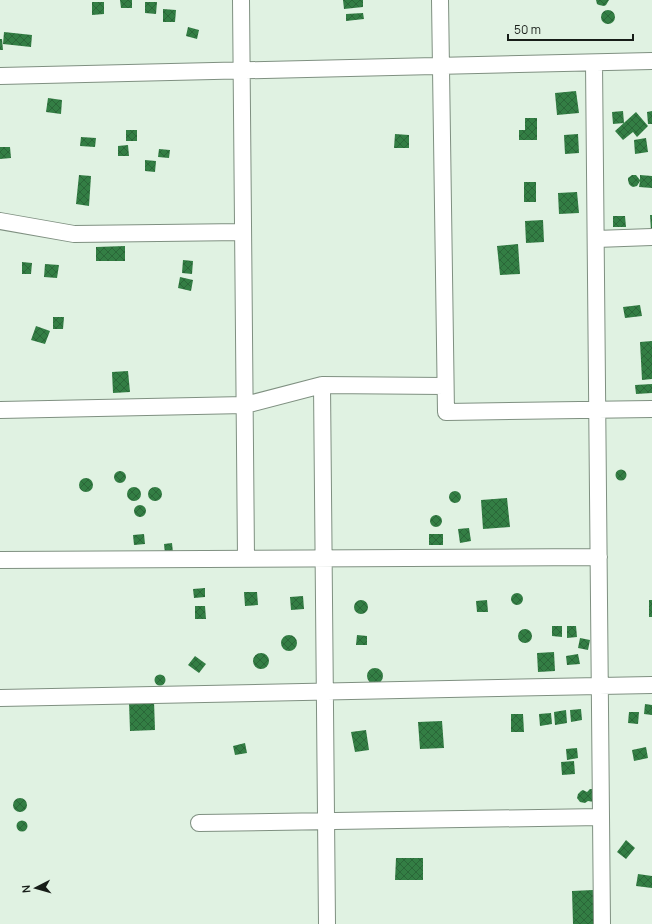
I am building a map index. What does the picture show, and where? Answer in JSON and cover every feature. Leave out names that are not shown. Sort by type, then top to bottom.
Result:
[{"type":"street","points":[[241,0],[246,558]]},
{"type":"street","points":[[440,0],[446,412],[652,410]]},
{"type":"street","points":[[0,76],[652,61]]},
{"type":"street","points":[[594,62],[602,924]]},
{"type":"street","points":[[0,221],[74,234],[243,232]]},
{"type":"street","points":[[596,239],[652,237]]},
{"type":"street","points":[[0,410],[245,405],[322,385],[445,386]]},
{"type":"street","points":[[322,385],[327,924]]},
{"type":"street","points":[[0,560],[599,557]]},
{"type":"street","points":[[0,698],[652,685]]},
{"type":"street","points":[[199,823],[601,817]]},
{"type":"building","points":[[120,0],[132,0],[132,8],[121,8]]},
{"type":"building","points":[[343,0],[363,0],[363,7],[344,9]]},
{"type":"building","points":[[596,0],[609,0],[604,6],[597,4]]},
{"type":"building","points":[[92,2],[104,2],[104,14],[92,15]]},
{"type":"building","points":[[145,2],[157,2],[156,14],[145,13]]},
{"type":"building","points":[[163,9],[176,10],[175,22],[163,22]]},
{"type":"building","points":[[608,10],[613,12],[615,17],[613,22],[608,24],[603,22],[601,17],[603,12]]},
{"type":"building","points":[[363,13],[364,19],[346,21],[346,14]]},
{"type":"building","points":[[188,27],[199,30],[197,39],[186,36]]},
{"type":"building","points":[[4,32],[32,35],[31,47],[3,44]]},
{"type":"building","points":[[0,39],[2,39],[3,50],[0,50]]},
{"type":"building","points":[[576,91],[579,113],[557,115],[555,93]]},
{"type":"building","points":[[48,98],[62,100],[61,114],[46,112]]},
{"type":"building","points":[[623,111],[624,123],[613,124],[612,112]]},
{"type":"building","points":[[652,111],[652,124],[648,124],[647,112]]},
{"type":"building","points":[[636,112],[648,126],[637,137],[633,132],[623,140],[615,131]]},
{"type":"building","points":[[525,118],[537,118],[537,140],[519,140],[519,130],[525,130]]},
{"type":"building","points":[[126,130],[137,130],[137,141],[126,141]]},
{"type":"building","points":[[395,134],[409,135],[409,148],[394,148]]},
{"type":"building","points":[[578,134],[579,153],[565,154],[564,135]]},
{"type":"building","points":[[81,137],[96,138],[95,147],[80,146]]},
{"type":"building","points":[[646,138],[648,152],[635,154],[634,140]]},
{"type":"building","points":[[128,145],[129,156],[118,156],[118,146]]},
{"type":"building","points":[[0,147],[10,147],[11,158],[0,159]]},
{"type":"building","points":[[159,149],[170,150],[169,158],[158,157]]},
{"type":"building","points":[[145,160],[156,161],[155,172],[145,171]]},
{"type":"building","points":[[79,175],[91,176],[89,206],[76,204]]},
{"type":"building","points":[[632,175],[636,175],[640,180],[640,175],[652,176],[652,188],[639,187],[640,181],[637,186],[631,186],[628,178]]},
{"type":"building","points":[[524,182],[536,182],[536,202],[524,202]]},
{"type":"building","points":[[577,192],[579,213],[559,214],[558,193]]},
{"type":"building","points":[[650,215],[652,215],[652,231],[651,231]]},
{"type":"building","points":[[613,216],[625,216],[626,227],[613,227]]},
{"type":"building","points":[[543,220],[544,242],[526,243],[525,221]]},
{"type":"building","points":[[518,244],[520,274],[500,275],[497,246]]},
{"type":"building","points":[[125,246],[125,261],[96,261],[96,247]]},
{"type":"building","points":[[183,260],[193,261],[192,274],[182,273]]},
{"type":"building","points":[[22,262],[32,263],[31,274],[22,274]]},
{"type":"building","points":[[45,264],[59,265],[57,278],[44,277]]},
{"type":"building","points":[[180,277],[193,280],[191,291],[178,288]]},
{"type":"building","points":[[640,305],[642,316],[625,318],[623,307]]},
{"type":"building","points":[[53,317],[64,317],[63,329],[53,329]]},
{"type":"building","points":[[36,326],[50,331],[45,344],[31,340]]},
{"type":"building","points":[[652,341],[652,379],[642,380],[640,342]]},
{"type":"building","points":[[128,371],[130,392],[113,393],[112,372]]},
{"type":"building","points":[[652,384],[652,393],[636,394],[635,385]]},
{"type":"building","points":[[619,470],[623,470],[625,471],[625,479],[619,480],[616,477],[616,473]]},
{"type":"building","points":[[118,471],[122,471],[126,477],[122,483],[118,483],[114,479],[114,475]]},
{"type":"building","points":[[86,478],[91,480],[93,485],[91,490],[86,492],[81,490],[79,485],[81,480]]},
{"type":"building","points":[[134,487],[139,489],[141,494],[139,499],[134,501],[129,499],[127,494],[129,489]]},
{"type":"building","points":[[155,487],[160,489],[162,494],[160,499],[155,501],[150,499],[148,494],[150,489]]},
{"type":"building","points":[[457,491],[460,492],[460,502],[453,503],[450,502],[449,495],[450,492]]},
{"type":"building","points":[[507,498],[510,527],[483,529],[481,500]]},
{"type":"building","points":[[142,505],[145,506],[145,516],[138,517],[135,516],[134,509],[135,506]]},
{"type":"building","points":[[436,515],[440,517],[442,521],[440,525],[436,527],[432,525],[430,521],[432,517]]},
{"type":"building","points":[[469,528],[471,541],[460,543],[458,529]]},
{"type":"building","points":[[144,534],[145,544],[134,545],[133,535]]},
{"type":"building","points":[[429,534],[443,534],[443,545],[429,545]]},
{"type":"building","points":[[172,543],[173,553],[165,554],[164,544]]},
{"type":"building","points":[[205,588],[205,597],[194,598],[193,589]]},
{"type":"building","points":[[244,592],[257,592],[258,605],[245,606]]},
{"type":"building","points":[[519,593],[522,594],[522,604],[515,605],[512,604],[511,597],[512,594]]},
{"type":"building","points":[[303,596],[304,609],[291,610],[290,597]]},
{"type":"building","points":[[361,600],[366,602],[368,607],[366,612],[361,614],[356,612],[354,607],[356,602]]},
{"type":"building","points":[[487,600],[488,612],[477,612],[476,601]]},
{"type":"building","points":[[649,600],[652,600],[652,617],[649,617]]},
{"type":"building","points":[[195,606],[205,606],[206,619],[195,619]]},
{"type":"building","points":[[552,626],[562,626],[562,637],[552,636]]},
{"type":"building","points":[[567,626],[576,626],[577,637],[567,638]]},
{"type":"building","points":[[525,629],[530,631],[532,636],[530,641],[525,643],[520,641],[518,636],[520,631]]},
{"type":"building","points":[[289,635],[295,637],[297,643],[295,649],[289,651],[283,649],[281,643],[283,637]]},
{"type":"building","points":[[357,635],[367,636],[367,645],[356,645]]},
{"type":"building","points":[[580,638],[590,640],[588,650],[578,648]]},
{"type":"building","points":[[554,652],[555,671],[538,672],[537,653]]},
{"type":"building","points":[[261,653],[267,655],[269,661],[267,667],[261,669],[255,667],[253,661],[255,655]]},
{"type":"building","points":[[578,654],[580,664],[567,665],[566,656]]},
{"type":"building","points":[[195,656],[206,664],[199,673],[188,665]]},
{"type":"building","points":[[375,668],[381,670],[383,676],[381,682],[375,684],[369,682],[367,676],[369,670]]},
{"type":"building","points":[[160,674],[164,676],[166,680],[164,684],[160,686],[156,684],[154,680],[156,676]]},
{"type":"building","points":[[154,701],[155,730],[130,731],[129,702]]},
{"type":"building","points":[[645,704],[652,705],[652,715],[644,714]]},
{"type":"building","points":[[581,709],[582,720],[571,722],[570,710]]},
{"type":"building","points":[[566,710],[567,723],[555,725],[554,712]]},
{"type":"building","points":[[629,712],[639,712],[638,724],[628,723]]},
{"type":"building","points":[[551,713],[552,724],[540,726],[539,714]]},
{"type":"building","points":[[511,714],[523,714],[524,732],[511,732]]},
{"type":"building","points":[[442,721],[444,748],[420,749],[418,722]]},
{"type":"building","points":[[366,730],[369,750],[355,752],[351,732]]},
{"type":"building","points":[[245,743],[247,753],[235,755],[233,746]]},
{"type":"building","points":[[646,747],[648,758],[634,761],[632,750]]},
{"type":"building","points":[[577,748],[578,758],[567,760],[566,749]]},
{"type":"building","points":[[574,761],[575,774],[562,775],[561,762]]},
{"type":"building","points":[[590,789],[594,789],[594,802],[580,802],[577,798],[578,794],[583,790],[587,792]]},
{"type":"building","points":[[20,798],[25,800],[27,805],[25,810],[20,812],[15,810],[13,805],[15,800]]},
{"type":"building","points":[[20,821],[24,821],[26,822],[26,830],[20,831],[17,828],[17,824]]},
{"type":"building","points":[[626,840],[635,848],[626,859],[617,852]]},
{"type":"building","points":[[396,858],[423,858],[423,880],[395,880]]},
{"type":"building","points":[[638,874],[652,876],[652,888],[636,886]]},
{"type":"building","points":[[593,890],[595,924],[573,924],[572,891]]}]
